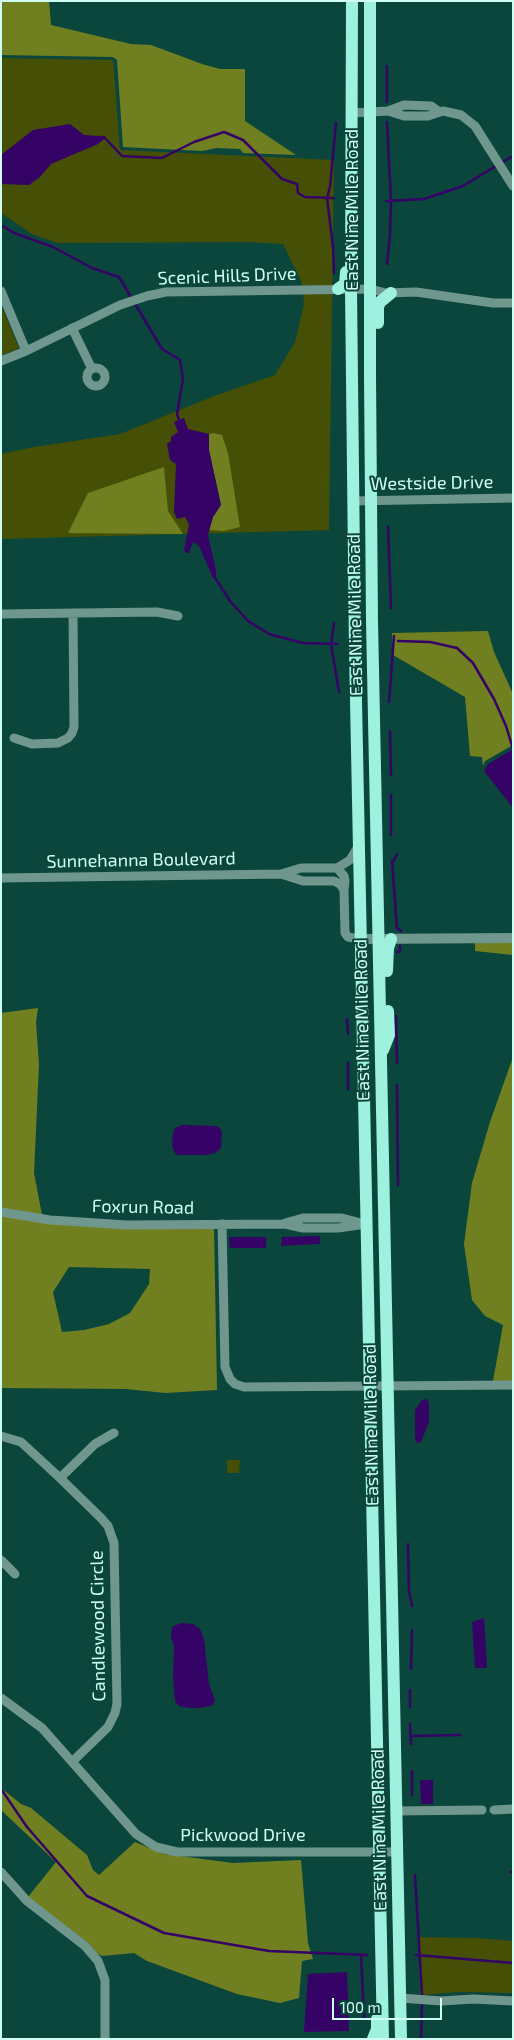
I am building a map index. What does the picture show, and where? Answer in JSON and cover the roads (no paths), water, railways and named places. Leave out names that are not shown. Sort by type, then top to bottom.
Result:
[{"type":"main road","name":"East Nine Mile Road","points":[[352,1],[352,501],[383,2039]]},
{"type":"main road","points":[[357,1],[357,94],[362,107],[370,112]]},
{"type":"main road","name":"East Nine Mile Road","points":[[370,1],[370,478],[385,939],[381,1072],[401,2039]]},
{"type":"main road","points":[[351,113],[362,122],[363,198],[370,216]]},
{"type":"main road","points":[[351,140],[358,160],[358,277],[360,284],[370,289]]},
{"type":"main road","points":[[338,289],[345,284],[346,280],[345,203],[351,163]]},
{"type":"main road","points":[[351,289],[363,298],[364,306],[365,451],[370,478]]},
{"type":"main road","points":[[370,376],[378,350],[378,307],[380,302],[391,293]]},
{"type":"main road","points":[[357,770],[364,788],[366,918],[370,933],[385,939]]},
{"type":"main road","points":[[381,1072],[378,1199],[376,1210],[366,1224],[377,1237],[380,1247],[382,1342],[387,1356]]},
{"type":"main road","points":[[372,2039],[377,2029],[374,1904],[379,1885]]},
{"type":"street","points":[[351,113],[388,111],[404,116],[431,116],[438,111],[452,112],[469,120],[475,126],[513,186]]},
{"type":"street","name":"Scenic Hills Drive","points":[[1,366],[5,360],[125,303],[166,292],[370,289],[391,293],[416,292],[492,303],[513,303]]},
{"type":"street","points":[[1,291],[26,351]]},
{"type":"street","points":[[72,328],[92,369]]},
{"type":"street","name":"Westside Drive","points":[[352,501],[513,498]]},
{"type":"street","points":[[1,614],[157,612],[178,616]]},
{"type":"street","points":[[14,738],[32,744],[58,743],[68,738],[72,733],[74,727],[73,613]]},
{"type":"street","points":[[359,845],[350,860],[337,868],[344,876],[345,933],[348,937],[360,939],[513,938]]},
{"type":"street","name":"Sunnehanna Boulevard","points":[[1,878],[281,874],[301,868],[337,868]]},
{"type":"street","name":"Sunnehanna Boulevard","points":[[281,874],[303,881],[334,881],[340,884],[344,890]]},
{"type":"street","name":"Foxrun Road","points":[[1,1212],[50,1220],[104,1224],[285,1224],[303,1218],[342,1218],[366,1224]]},
{"type":"street","points":[[222,1224],[225,1367],[230,1379],[235,1384],[244,1387],[513,1385]]},
{"type":"street","points":[[60,1478],[95,1444],[114,1433]]},
{"type":"street","name":"Candlewood Circle","points":[[1,1436],[21,1442],[60,1478],[108,1526],[114,1544],[117,1704],[108,1727],[73,1761]]},
{"type":"street","points":[[1,1560],[15,1574]]},
{"type":"street","name":"Pickwood Drive","points":[[1,1698],[42,1728],[136,1834],[151,1844],[166,1850],[177,1852],[397,1852]]},
{"type":"street","points":[[494,1810],[513,1809]]},
{"type":"street","points":[[396,1811],[482,1810]]},
{"type":"street","points":[[3,1876],[27,1901],[85,1946],[98,1960],[104,1980],[105,2039]]},
{"type":"street","points":[[400,1998],[442,2001],[513,2001]]},
{"type":"waterway","points":[[387,66],[387,102]]},
{"type":"waterway","points":[[387,122],[391,201],[387,264]]},
{"type":"waterway","points":[[334,273],[333,246],[327,198],[330,187],[336,123]]},
{"type":"waterway","points":[[101,137],[104,137],[122,156],[162,158],[194,142],[224,132],[243,140],[282,179],[297,184],[298,193],[305,197],[334,198]]},
{"type":"waterway","points":[[501,163],[513,156]]},
{"type":"waterway","points":[[386,201],[424,199],[463,186],[496,166]]},
{"type":"waterway","points":[[1,225],[14,233],[53,247],[92,268],[119,277],[162,349],[180,360],[183,379],[177,414],[179,420]]},
{"type":"waterway","points":[[388,527],[391,608]]},
{"type":"waterway","points":[[216,579],[230,601],[248,621],[269,634],[303,643],[337,644]]},
{"type":"waterway","points":[[334,623],[331,644],[339,692]]},
{"type":"waterway","points":[[389,702],[394,636]]},
{"type":"waterway","points":[[398,641],[430,642],[457,648],[473,663],[494,699],[506,726],[513,749]]},
{"type":"waterway","points":[[390,731],[391,775]]},
{"type":"waterway","points":[[391,795],[391,835]]},
{"type":"waterway","points":[[393,862],[397,854]]},
{"type":"waterway","points":[[392,861],[397,928],[401,931]]},
{"type":"waterway","points":[[397,952],[400,951],[400,946]]},
{"type":"waterway","points":[[396,1016],[397,1063]]},
{"type":"waterway","points":[[347,1019],[348,1034]]},
{"type":"waterway","points":[[348,1063],[348,1089]]},
{"type":"waterway","points":[[397,1085],[398,1185]]},
{"type":"waterway","points":[[408,1544],[409,1591],[412,1606]]},
{"type":"waterway","points":[[411,1669],[412,1630]]},
{"type":"waterway","points":[[410,1690],[410,1707]]},
{"type":"waterway","points":[[410,1724],[411,1744]]},
{"type":"waterway","points":[[411,1736],[460,1735]]},
{"type":"waterway","points":[[412,1771],[412,1795]]},
{"type":"waterway","points":[[1,1789],[27,1827],[87,1896],[164,1933],[269,1951],[367,1955]]},
{"type":"waterway","points":[[415,1875],[422,1995]]},
{"type":"waterway","points":[[361,1955],[364,2017]]},
{"type":"waterway","points":[[416,1955],[513,1963]]},
{"type":"waterway","points":[[421,2039],[422,2004]]}]
